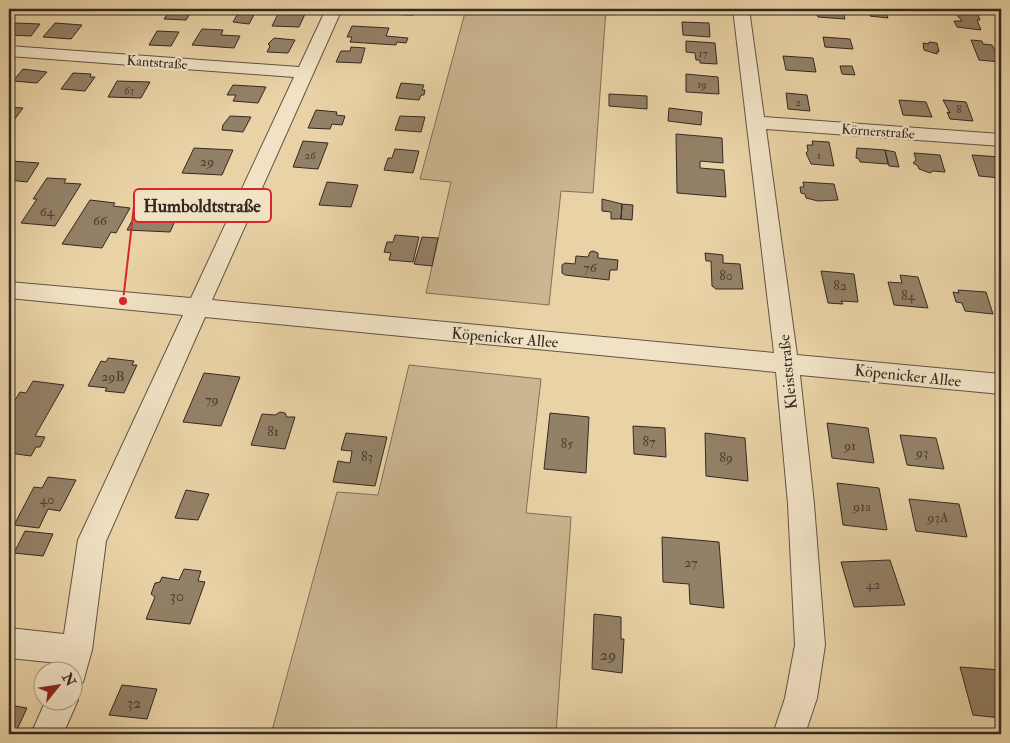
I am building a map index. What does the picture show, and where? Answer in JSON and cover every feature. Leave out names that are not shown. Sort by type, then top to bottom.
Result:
[{"type":"street","points":[[75,660],[92,540],[196,308],[334,9]]},
{"type":"street","name":"Kleiststraße","points":[[741,9],[786,363],[800,504],[810,645],[795,733]]},
{"type":"street","name":"Kantstraße","points":[[9,51],[305,73]]},
{"type":"street","name":"Körnerstraße","points":[[756,122],[1001,140]]},
{"type":"street","name":"Köpenicker Allee","points":[[9,290],[1001,384]]},
{"type":"street","points":[[9,643],[71,660]]},
{"type":"street","points":[[47,734],[58,710]]},
{"type":"shaded area","points":[[466,9],[606,9],[593,193],[561,191],[549,305],[426,293],[451,182],[420,179]]},
{"type":"shaded area","points":[[409,365],[541,379],[526,513],[571,517],[556,734],[271,734],[337,492],[378,495]]},
{"type":"building","points":[[137,9],[157,9],[154,12],[135,11]]},
{"type":"building","points":[[171,9],[193,9],[186,20],[164,19]]},
{"type":"building","points":[[383,9],[415,9],[413,15],[381,14]]},
{"type":"building","points":[[694,9],[715,9],[715,12],[694,11]]},
{"type":"building","points":[[813,9],[842,9],[845,19],[818,17],[817,14],[814,14]]},
{"type":"building","points":[[867,9],[885,9],[888,18],[870,16]]},
{"type":"building","points":[[240,10],[256,11],[249,24],[233,22]]},
{"type":"building","points":[[279,12],[305,14],[299,27],[272,26]]},
{"type":"building","points":[[954,12],[977,13],[980,20],[977,20],[981,30],[957,27],[954,21],[962,21]]},
{"type":"building","points":[[682,22],[709,23],[710,37],[683,35]]},
{"type":"building","points":[[16,23],[40,24],[31,36],[9,35],[9,31]]},
{"type":"building","points":[[55,23],[82,25],[71,39],[43,37]]},
{"type":"building","points":[[352,26],[389,28],[386,36],[408,38],[406,43],[397,42],[396,45],[350,42],[352,37],[347,37]]},
{"type":"building","points":[[202,29],[223,30],[221,35],[240,36],[234,48],[192,45]]},
{"type":"building","points":[[157,31],[179,32],[171,46],[149,45]]},
{"type":"building","points":[[823,37],[850,39],[853,49],[825,47]]},
{"type":"building","points":[[274,38],[295,40],[288,53],[267,52],[270,46],[268,44]]},
{"type":"building","points":[[971,40],[982,41],[983,44],[992,45],[1001,62],[979,60]]},
{"type":"building","points":[[686,41],[715,43],[717,64],[700,63],[700,60],[696,60],[695,53],[686,52]]},
{"type":"building","points":[[929,42],[937,43],[939,52],[937,51],[937,54],[924,50],[923,43],[929,44]]},
{"type":"building","points":[[351,47],[365,48],[361,63],[336,62],[341,51],[350,51]]},
{"type":"building","points":[[783,56],[813,58],[816,72],[786,70]]},
{"type":"building","points":[[840,66],[852,66],[855,75],[842,74]]},
{"type":"building","points":[[23,69],[47,72],[37,83],[13,81]]},
{"type":"building","points":[[73,73],[91,74],[90,77],[95,77],[85,91],[61,89]]},
{"type":"building","points":[[686,74],[718,77],[719,94],[686,92]]},
{"type":"building","points":[[117,81],[150,82],[141,98],[108,97]]},
{"type":"building","points":[[401,83],[424,85],[422,90],[425,90],[424,95],[421,95],[419,100],[396,98]]},
{"type":"building","points":[[233,85],[266,87],[258,103],[233,101],[236,95],[227,95]]},
{"type":"building","points":[[786,93],[807,95],[810,111],[788,109]]},
{"type":"building","points":[[609,94],[647,96],[647,109],[609,106]]},
{"type":"building","points":[[899,100],[926,102],[932,117],[903,115]]},
{"type":"building","points":[[943,100],[966,102],[973,121],[950,119],[947,112],[950,113]]},
{"type":"building","points":[[9,107],[23,108],[11,124],[9,124]]},
{"type":"building","points":[[669,108],[702,112],[701,125],[668,121]]},
{"type":"building","points":[[316,110],[337,112],[336,115],[345,116],[342,125],[332,124],[330,129],[308,128]]},
{"type":"building","points":[[230,116],[251,117],[243,132],[222,130],[223,125]]},
{"type":"building","points":[[400,116],[425,117],[421,132],[395,130]]},
{"type":"building","points":[[676,134],[722,138],[723,163],[700,161],[700,168],[724,170],[726,197],[677,193]]},
{"type":"building","points":[[303,141],[328,143],[318,169],[293,167]]},
{"type":"building","points":[[812,141],[829,142],[834,166],[811,164],[806,153],[808,151],[807,145],[813,145]]},
{"type":"building","points":[[194,148],[233,150],[222,175],[182,173]]},
{"type":"building","points":[[857,148],[885,150],[888,164],[860,162],[856,158]]},
{"type":"building","points":[[395,149],[419,151],[413,173],[384,170],[388,158],[392,158]]},
{"type":"building","points":[[885,150],[895,152],[899,167],[889,166]]},
{"type":"building","points":[[914,153],[940,155],[945,172],[933,171],[930,173],[919,169],[913,163],[916,160]]},
{"type":"building","points":[[972,155],[1000,157],[1001,178],[979,176]]},
{"type":"building","points":[[11,161],[39,163],[27,182],[9,180],[9,163]]},
{"type":"building","points":[[47,178],[66,179],[64,183],[81,184],[55,226],[21,223],[37,199],[33,199]]},
{"type":"building","points":[[327,182],[358,185],[351,207],[319,205]]},
{"type":"building","points":[[803,182],[834,184],[838,200],[818,201],[806,198],[805,194],[801,193],[800,187],[804,187]]},
{"type":"building","points":[[602,199],[622,204],[621,219],[611,219],[611,212],[602,211]]},
{"type":"building","points":[[90,200],[115,203],[113,206],[130,208],[116,233],[111,232],[102,248],[62,244]]},
{"type":"building","points":[[622,204],[633,205],[632,220],[621,219]]},
{"type":"building","points":[[140,206],[181,208],[170,232],[127,230]]},
{"type":"building","points":[[395,235],[419,237],[413,262],[389,260],[391,253],[384,252],[387,242],[393,242]]},
{"type":"building","points":[[422,237],[438,238],[432,266],[414,264]]},
{"type":"building","points":[[590,252],[598,253],[598,258],[618,260],[617,270],[610,270],[609,280],[565,275],[562,273],[562,265],[565,263],[575,264],[576,256],[588,257]]},
{"type":"building","points":[[705,253],[723,255],[723,263],[740,264],[743,289],[716,289],[712,286],[711,261],[706,261]]},
{"type":"building","points":[[821,271],[854,274],[858,302],[841,301],[843,304],[828,303]]},
{"type":"building","points":[[900,275],[918,277],[928,308],[894,305],[888,282],[902,283]]},
{"type":"building","points":[[958,290],[986,292],[993,314],[965,311],[962,303],[956,302],[953,292],[959,293]]},
{"type":"building","points":[[108,358],[134,361],[132,365],[137,365],[124,393],[105,391],[107,388],[88,386],[101,361],[106,362]]},
{"type":"building","points":[[204,373],[240,377],[221,426],[183,422]]},
{"type":"building","points":[[33,381],[64,385],[35,436],[45,437],[40,447],[36,447],[31,456],[9,453],[9,410],[20,392],[26,393]]},
{"type":"building","points":[[280,412],[285,413],[287,417],[295,417],[285,449],[251,445],[262,414],[275,415]]},
{"type":"building","points":[[550,413],[589,417],[586,473],[544,469]]},
{"type":"building","points":[[827,423],[868,428],[874,463],[832,458]]},
{"type":"building","points":[[633,426],[665,428],[666,457],[634,454]]},
{"type":"building","points":[[346,433],[387,437],[375,486],[333,482],[338,461],[350,463],[352,451],[341,450]]},
{"type":"building","points":[[705,433],[745,438],[748,481],[706,476]]},
{"type":"building","points":[[900,435],[936,438],[944,469],[907,465]]},
{"type":"building","points":[[48,477],[76,480],[60,511],[48,509],[39,528],[14,525],[34,487],[42,488]]},
{"type":"building","points":[[837,483],[879,488],[887,530],[843,525]]},
{"type":"building","points":[[186,490],[209,494],[198,520],[175,518]]},
{"type":"building","points":[[909,499],[959,504],[967,537],[916,531]]},
{"type":"building","points":[[25,531],[53,534],[43,556],[14,553]]},
{"type":"building","points":[[662,537],[719,542],[724,608],[690,604],[689,584],[663,582]]},
{"type":"building","points":[[890,560],[905,605],[854,607],[841,562]]},
{"type":"building","points":[[184,569],[201,571],[198,581],[205,582],[190,624],[146,619],[155,597],[151,594],[155,583],[160,582],[162,577],[179,580]]},
{"type":"building","points":[[594,614],[621,617],[621,639],[624,639],[622,673],[592,669]]},
{"type":"building","points":[[960,667],[1001,670],[1001,718],[973,715]]},
{"type":"building","points":[[122,685],[157,689],[147,719],[109,715]]},
{"type":"building","points":[[9,705],[27,708],[15,734],[9,734]]},
{"type":"place","name":"Humboldtstraße","points":[[123,301]]}]
